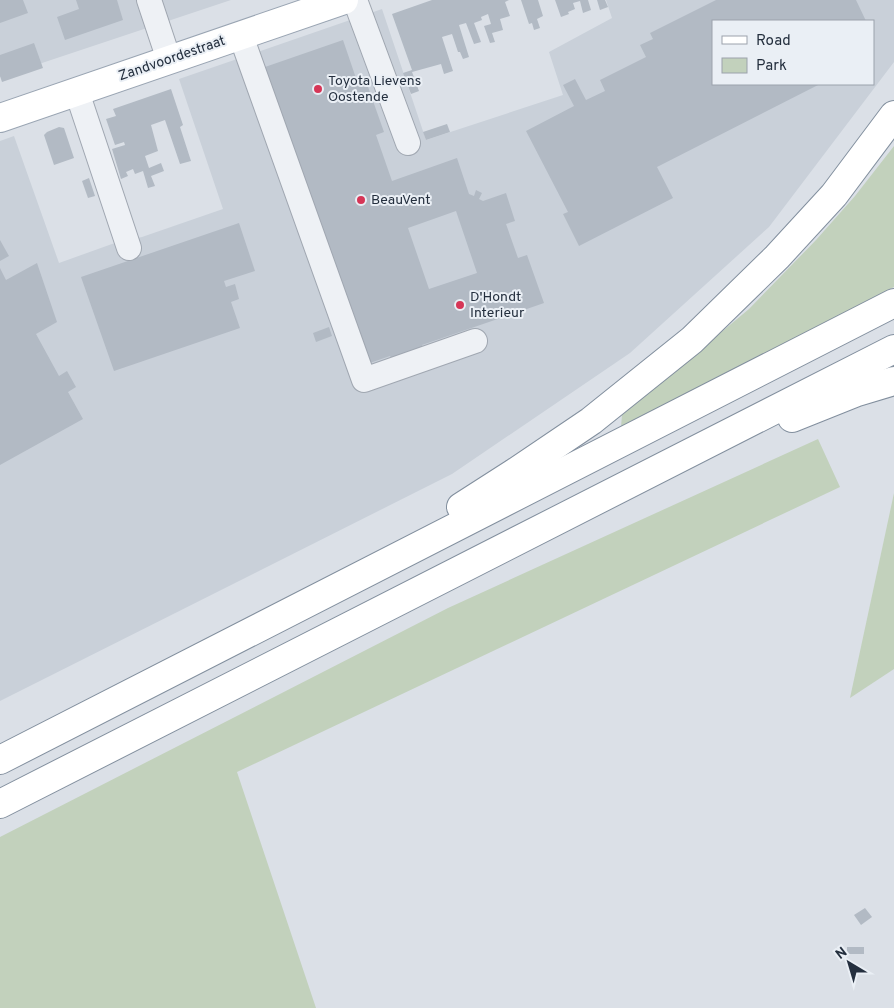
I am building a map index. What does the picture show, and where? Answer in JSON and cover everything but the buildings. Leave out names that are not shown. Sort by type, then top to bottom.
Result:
[{"type":"main road","name":"Zandvoordestraat","points":[[0,118],[344,0]]},
{"type":"main road","points":[[265,624],[514,473],[591,421],[692,340],[777,257],[834,195],[894,115]]},
{"type":"main road","points":[[0,760],[894,303]]},
{"type":"main road","points":[[0,804],[894,349]]},
{"type":"main road","points":[[617,490],[848,396],[894,381]]},
{"type":"street","points":[[149,0],[169,60]]},
{"type":"street","points":[[355,0],[408,143]]},
{"type":"street","points":[[241,36],[364,380],[475,341]]},
{"type":"street","points":[[77,92],[129,248]]},
{"type":"shaded area","points":[[0,0],[231,0],[0,77]]},
{"type":"shaded area","points":[[606,0],[894,0],[894,62],[769,227],[630,353],[452,474],[0,701],[0,141],[14,136],[59,263],[223,209],[179,79],[382,9],[426,140],[563,95],[549,52],[612,18]]},
{"type":"green space","points":[[894,146],[894,287],[621,427],[622,415],[749,309],[816,240],[855,196]]},
{"type":"green space","points":[[818,439],[840,487],[237,772],[316,1008],[0,1008],[0,837],[448,608]]},
{"type":"green space","points":[[894,493],[894,669],[850,698]]},
{"type":"place","name":"Toyota Lievens Oostende","points":[[318,89]]},
{"type":"place","name":"BeauVent","points":[[361,200]]},
{"type":"place","name":"D'Hondt Interieur","points":[[460,305]]}]
